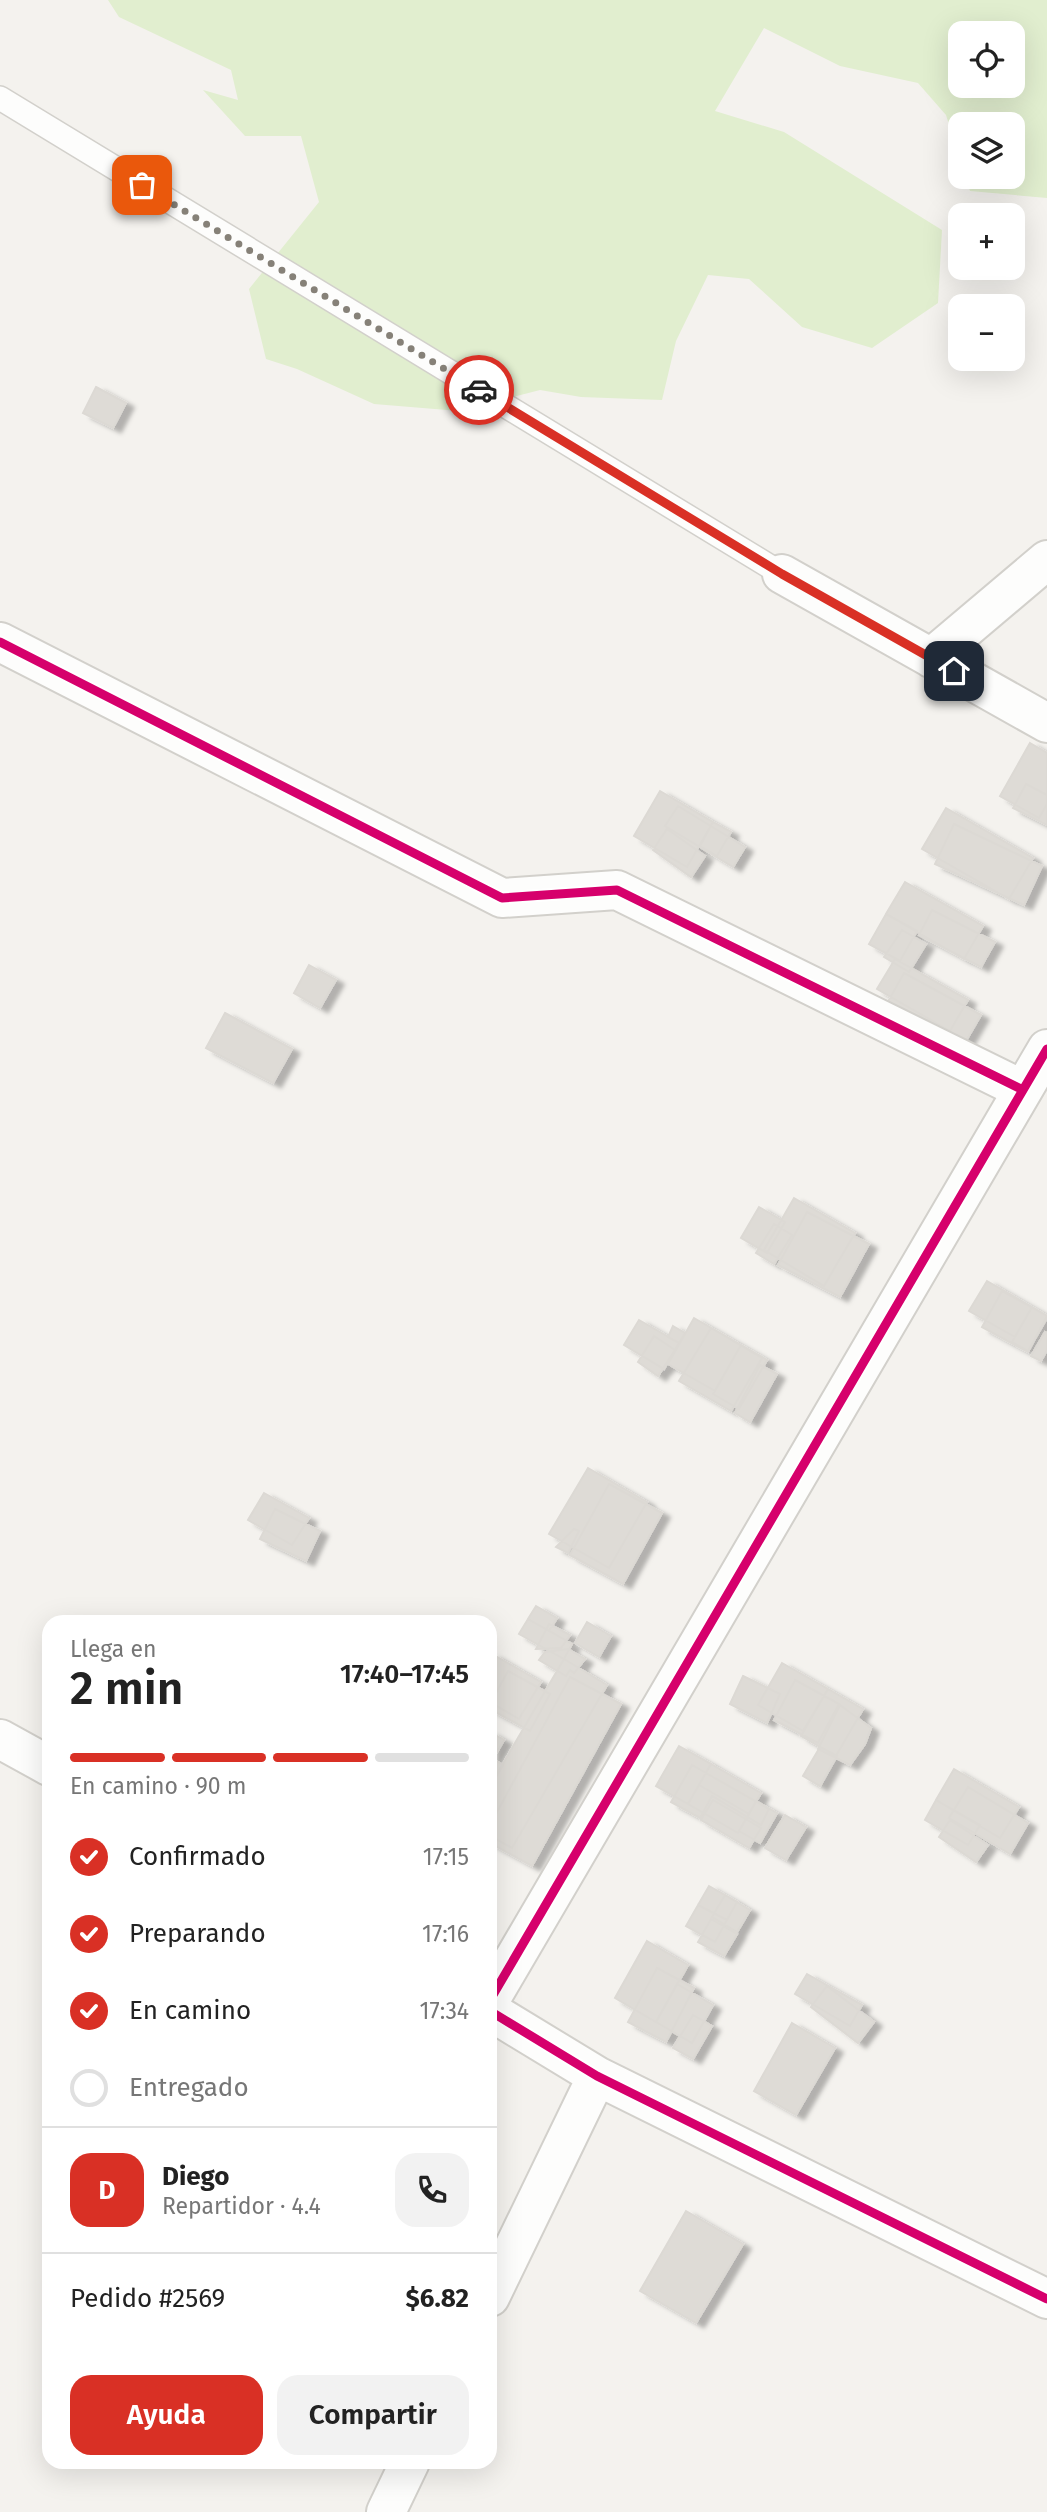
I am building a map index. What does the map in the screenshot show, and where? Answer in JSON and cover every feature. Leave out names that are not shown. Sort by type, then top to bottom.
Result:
[{"type":"street","points":[[931,657],[1047,560]]},
{"type":"street","points":[[782,574],[1047,723]]},
{"type":"street","points":[[0,642],[502,898],[617,890],[1021,1090]]},
{"type":"street","points":[[497,1988],[1047,1049]]},
{"type":"street","points":[[0,1739],[42,1762]]},
{"type":"street","points":[[497,2015],[597,2076],[1047,2299]]},
{"type":"street","points":[[497,2283],[597,2076]]},
{"type":"street","points":[[386,2512],[407,2469]]},
{"type":"lane","points":[[0,98],[782,574]]},
{"type":"green space","points":[[108,0],[1047,0],[1047,198],[969,189],[1025,189],[1025,112],[948,112],[948,121],[946,115],[918,83],[840,66],[764,28],[715,111],[784,132],[942,230],[938,303],[872,348],[802,327],[749,279],[708,275],[676,341],[662,400],[581,397],[540,390],[459,411],[374,404],[297,369],[266,359],[249,289],[319,202],[301,136],[245,136],[203,90],[238,100],[231,70],[119,17]]},
{"type":"building","points":[[96,387],[126,403],[113,428],[83,413]]},
{"type":"building","points":[[1030,743],[1047,753],[1047,804],[1039,818],[1000,796]]},
{"type":"building","points":[[1026,784],[1047,795],[1047,825],[1013,808]]},
{"type":"building","points":[[660,791],[713,822],[687,867],[634,836]]},
{"type":"building","points":[[678,806],[745,847],[733,867],[665,826]]},
{"type":"building","points":[[946,808],[1033,858],[1009,899],[922,849]]},
{"type":"building","points":[[713,822],[731,832],[717,856],[700,846]]},
{"type":"building","points":[[954,824],[1042,866],[1024,905],[935,864]]},
{"type":"building","points":[[667,829],[705,856],[691,877],[653,850]]},
{"type":"building","points":[[905,882],[983,926],[964,959],[886,914]]},
{"type":"building","points":[[932,910],[995,942],[981,967],[919,935]]},
{"type":"building","points":[[886,914],[917,931],[900,961],[869,944]]},
{"type":"building","points":[[902,930],[926,944],[909,972],[884,957]]},
{"type":"building","points":[[895,959],[968,1000],[950,1031],[877,989]]},
{"type":"building","points":[[309,965],[336,980],[320,1008],[294,993]]},
{"type":"building","points":[[904,973],[981,1015],[963,1046],[886,1005]]},
{"type":"building","points":[[225,1013],[292,1049],[273,1083],[206,1048]]},
{"type":"building","points":[[794,1198],[855,1233],[824,1286],[764,1250]]},
{"type":"building","points":[[759,1207],[785,1222],[767,1253],[741,1238]]},
{"type":"building","points":[[807,1212],[869,1244],[840,1297],[778,1265]]},
{"type":"building","points":[[774,1224],[792,1235],[774,1264],[756,1253]]},
{"type":"building","points":[[987,1281],[1032,1307],[1015,1337],[969,1311]]},
{"type":"building","points":[[1002,1291],[1047,1316],[1028,1352],[982,1327]]},
{"type":"building","points":[[1032,1307],[1047,1318],[1028,1351],[1012,1342]]},
{"type":"building","points":[[694,1318],[741,1345],[715,1391],[668,1364]]},
{"type":"building","points":[[639,1320],[679,1343],[664,1369],[624,1345]]},
{"type":"building","points":[[673,1326],[685,1333],[679,1343],[668,1337]]},
{"type":"building","points":[[711,1328],[762,1358],[731,1411],[679,1381]]},
{"type":"building","points":[[1045,1332],[1047,1350],[1041,1361],[1031,1356]]},
{"type":"building","points":[[654,1336],[675,1350],[658,1376],[638,1362]]},
{"type":"building","points":[[741,1345],[767,1360],[739,1409],[713,1394]]},
{"type":"building","points":[[760,1365],[777,1374],[750,1422],[735,1413]]},
{"type":"building","points":[[588,1468],[647,1502],[609,1568],[549,1534]]},
{"type":"building","points":[[609,1484],[662,1513],[623,1584],[570,1555]]},
{"type":"building","points":[[264,1493],[309,1518],[292,1545],[248,1520]]},
{"type":"building","points":[[275,1509],[320,1531],[306,1561],[260,1539]]},
{"type":"building","points":[[574,1529],[579,1531],[568,1553],[556,1547]]},
{"type":"building","points":[[536,1606],[557,1618],[549,1631],[528,1619]]},
{"type":"building","points":[[528,1619],[572,1644],[564,1659],[519,1634]]},
{"type":"building","points":[[587,1622],[611,1636],[599,1657],[575,1643]]},
{"type":"building","points":[[549,1624],[570,1635],[561,1648],[536,1649]]},
{"type":"building","points":[[568,1649],[585,1659],[574,1673],[570,1670],[566,1676],[539,1660],[545,1652]]},
{"type":"building","points":[[497,1657],[541,1682],[519,1719],[497,1706]]},
{"type":"building","points":[[564,1659],[607,1685],[512,1848],[497,1840],[497,1774]]},
{"type":"building","points":[[782,1663],[828,1689],[803,1731],[758,1705]]},
{"type":"building","points":[[508,1671],[550,1694],[530,1731],[497,1713],[497,1691]]},
{"type":"building","points":[[743,1676],[780,1694],[767,1723],[730,1704]]},
{"type":"building","points":[[570,1677],[621,1704],[532,1866],[497,1847],[497,1812]]},
{"type":"building","points":[[795,1680],[839,1704],[818,1743],[774,1720]]},
{"type":"building","points":[[828,1689],[863,1709],[836,1756],[801,1736]]},
{"type":"building","points":[[840,1705],[871,1728],[865,1744],[850,1765],[818,1749]]},
{"type":"building","points":[[497,1736],[504,1740],[497,1752]]},
{"type":"building","points":[[679,1746],[711,1764],[688,1804],[656,1786]]},
{"type":"building","points":[[820,1747],[837,1756],[820,1786],[803,1776]]},
{"type":"building","points":[[497,1761],[503,1765],[497,1775]]},
{"type":"building","points":[[711,1764],[761,1793],[749,1814],[699,1785]]},
{"type":"building","points":[[692,1765],[769,1809],[761,1825],[712,1796],[700,1818],[671,1802]]},
{"type":"building","points":[[954,1769],[1019,1807],[1000,1838],[936,1800]]},
{"type":"building","points":[[699,1785],[749,1814],[738,1833],[688,1804]]},
{"type":"building","points":[[968,1787],[1028,1823],[1010,1854],[949,1818]]},
{"type":"building","points":[[713,1800],[761,1828],[749,1848],[701,1820]]},
{"type":"building","points":[[936,1800],[980,1825],[968,1845],[925,1820]]},
{"type":"building","points":[[756,1801],[777,1813],[760,1843],[739,1831]]},
{"type":"building","points":[[785,1815],[806,1827],[786,1860],[765,1848]]},
{"type":"building","points":[[950,1820],[988,1845],[976,1862],[939,1837]]},
{"type":"building","points":[[709,1886],[737,1902],[727,1920],[698,1905]]},
{"type":"building","points":[[725,1895],[750,1910],[737,1932],[712,1917]]},
{"type":"building","points":[[698,1905],[727,1920],[715,1942],[686,1926]]},
{"type":"building","points":[[711,1919],[737,1934],[724,1956],[698,1942]]},
{"type":"building","points":[[647,1941],[688,1965],[656,2022],[615,1998]]},
{"type":"building","points":[[657,1968],[694,1988],[666,2042],[628,2022]]},
{"type":"building","points":[[807,1974],[862,2005],[850,2026],[795,1994]]},
{"type":"building","points":[[677,1984],[713,2005],[692,2043],[656,2022]]},
{"type":"building","points":[[827,1986],[874,2022],[858,2043],[811,2007]]},
{"type":"building","points":[[693,2015],[712,2026],[693,2059],[673,2048]]},
{"type":"building","points":[[792,2023],[835,2048],[796,2115],[754,2091]]},
{"type":"building","points":[[686,2211],[743,2244],[696,2323],[640,2291]]},
{"type":"cycle path","points":[[0,642],[502,898],[617,890],[1021,1089]]},
{"type":"cycle path","points":[[497,1988],[1047,1049]]},
{"type":"cycle path","points":[[497,2015],[597,2076],[1047,2299]]},
{"type":"way so far","points":[[142,185],[479,390]]},
{"type":"route","points":[[479,390],[782,574],[954,671]]}]
